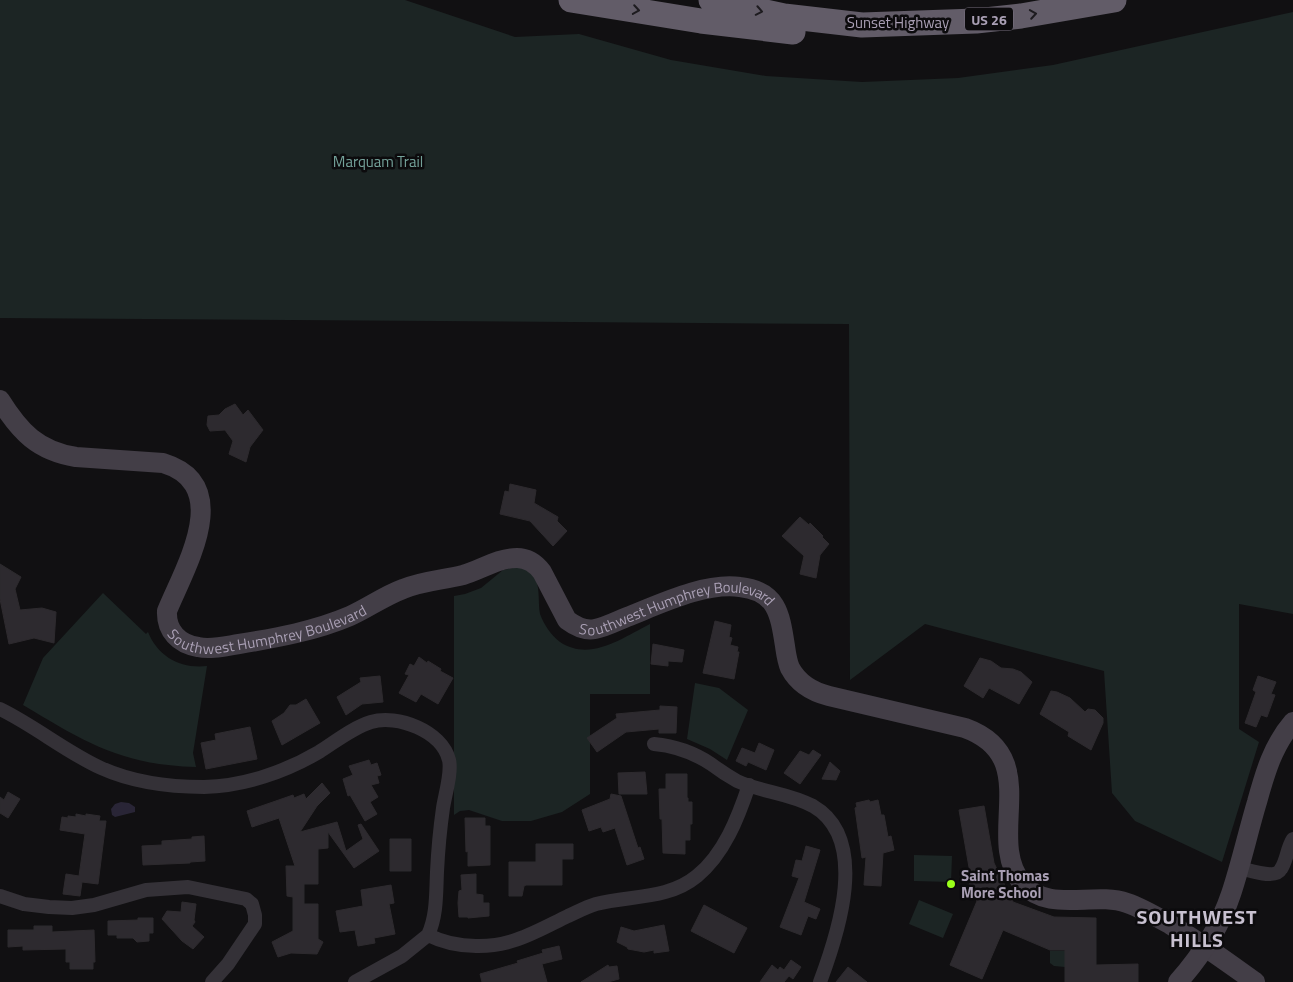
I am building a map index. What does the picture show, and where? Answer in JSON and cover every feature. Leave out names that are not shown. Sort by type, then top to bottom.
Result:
[{"type":"highway","points":[[571,0],[701,21],[812,34],[862,25]]},
{"type":"highway","name":"Sunset Highway","points":[[711,0],[784,16],[862,25],[976,21],[1021,16],[1114,0]]},
{"type":"main road","name":"Southwest Humphrey Boulevard","points":[[0,400],[18,426],[32,440],[46,449],[76,457],[163,463],[173,466],[188,476],[197,490],[202,520],[195,543],[167,611],[167,618],[171,632],[183,643],[199,648],[274,638],[335,622],[352,616],[385,597],[406,588],[464,575],[510,559],[525,559],[537,566],[567,620],[589,629],[606,626],[708,588],[728,586],[750,588],[763,593],[773,602],[782,622],[790,668],[797,678],[810,689],[829,696],[965,728],[983,736],[996,748],[1004,763],[1008,778],[1009,844],[1012,861],[1017,876],[1030,890],[1058,900],[1126,902],[1148,912],[1202,952],[1255,982]]},
{"type":"main road","points":[[1178,982],[1202,952],[1226,908],[1266,769],[1278,743],[1293,722]]},
{"type":"street","points":[[0,709],[87,761],[139,782],[152,784],[190,786],[232,784],[276,772],[317,753],[355,729],[385,719],[413,725],[429,735],[442,747],[449,761],[439,844],[434,911],[428,935],[402,956],[355,982]]},
{"type":"street","points":[[654,744],[684,749],[696,754],[736,780],[793,797],[814,807],[832,822],[841,840],[845,860],[844,888],[832,949],[820,982]]},
{"type":"street","points":[[428,935],[457,946],[507,944],[522,939],[590,906],[667,892],[682,886],[706,868],[717,854],[734,825],[749,785]]},
{"type":"street","points":[[1239,868],[1268,874],[1276,873],[1281,869],[1293,839]]},
{"type":"street","points":[[0,896],[24,904],[49,908],[72,908],[94,905],[146,890],[188,887],[246,900],[252,904],[255,924],[228,964],[212,982]]},
{"type":"green space","name":"Marquam Trail","points":[[0,0],[405,0],[515,37],[579,34],[671,60],[766,76],[862,82],[958,78],[1053,65],[1293,12],[1293,614],[1239,604],[1239,729],[1259,742],[1222,862],[1135,821],[1112,793],[1104,671],[925,624],[850,680],[849,324],[0,318]]},
{"type":"green space","points":[[523,566],[536,580],[540,614],[546,626],[560,642],[571,648],[583,650],[606,646],[650,624],[650,694],[590,694],[590,794],[562,812],[531,821],[502,821],[469,810],[460,811],[454,815],[454,596],[481,588],[503,570]]},
{"type":"green space","points":[[103,593],[146,634],[148,632],[152,641],[164,655],[180,663],[207,666],[193,753],[196,767],[146,762],[105,749],[66,730],[23,705],[43,658]]},
{"type":"green space","points":[[695,683],[719,688],[748,710],[727,760],[710,749],[687,739]]},
{"type":"green space","points":[[914,855],[952,856],[951,882],[914,881]]},
{"type":"green space","points":[[919,900],[953,914],[943,938],[909,924]]},
{"type":"green space","points":[[1050,951],[1070,951],[1065,967],[1054,966],[1050,963]]},
{"type":"shaded area","points":[[121,802],[129,803],[135,807],[135,812],[115,817],[112,815],[111,809],[115,804]]},
{"type":"building","points":[[235,404],[243,415],[248,410],[263,430],[250,447],[246,462],[229,454],[233,441],[225,430],[210,431],[207,425],[208,416],[219,415],[225,409]]},
{"type":"building","points":[[510,484],[536,490],[534,503],[558,517],[557,521],[567,531],[553,546],[530,521],[500,514],[505,491],[509,492]]},
{"type":"building","points":[[800,517],[809,525],[810,523],[829,544],[820,555],[816,578],[800,574],[804,556],[782,536]]},
{"type":"building","points":[[0,564],[21,577],[15,589],[20,610],[42,608],[56,612],[54,643],[34,638],[9,644],[0,599]]},
{"type":"building","points":[[715,621],[731,625],[729,637],[732,638],[730,645],[738,647],[737,652],[739,652],[734,679],[703,673]]},
{"type":"building","points":[[653,644],[684,650],[682,662],[668,661],[668,666],[651,664]]},
{"type":"building","points":[[419,657],[453,678],[438,704],[421,694],[416,702],[399,693],[409,675],[405,674],[410,664],[414,666]]},
{"type":"building","points":[[980,658],[991,661],[1001,668],[1021,672],[1032,682],[1019,704],[989,688],[983,698],[964,686]]},
{"type":"building","points":[[380,676],[383,702],[362,704],[346,715],[337,697],[361,682],[360,678]]},
{"type":"building","points":[[1258,676],[1276,682],[1271,694],[1275,695],[1267,717],[1261,715],[1256,727],[1245,723],[1256,692],[1253,690]]},
{"type":"building","points":[[1051,691],[1070,698],[1085,712],[1088,709],[1095,710],[1103,718],[1103,723],[1091,750],[1068,736],[1069,732],[1040,714]]},
{"type":"building","points":[[306,699],[320,723],[282,745],[272,721],[284,713],[290,705],[296,705]]},
{"type":"building","points":[[660,706],[677,707],[676,733],[659,733],[659,729],[626,732],[597,752],[587,738],[617,718],[616,714],[660,710]]},
{"type":"building","points":[[250,727],[257,759],[206,769],[201,743],[216,740],[215,734]]},
{"type":"building","points":[[759,743],[774,750],[766,770],[748,762],[746,766],[736,761],[742,748],[755,753]]},
{"type":"building","points":[[813,750],[821,755],[800,784],[784,773],[800,751],[809,755]]},
{"type":"building","points":[[369,760],[371,765],[377,763],[381,775],[377,776],[379,783],[371,785],[378,797],[370,802],[377,814],[365,821],[350,795],[348,796],[343,779],[353,775],[349,766]]},
{"type":"building","points":[[830,762],[840,771],[836,780],[822,779]]},
{"type":"building","points":[[645,772],[647,794],[619,794],[618,773]]},
{"type":"building","points":[[666,774],[687,774],[687,798],[688,802],[692,802],[692,824],[690,824],[690,840],[685,840],[685,854],[663,853],[659,789],[666,789]]},
{"type":"building","points":[[322,783],[330,793],[317,806],[300,832],[337,822],[346,851],[363,839],[358,825],[361,824],[379,851],[354,868],[328,832],[328,848],[318,849],[318,884],[304,884],[304,904],[318,904],[318,939],[323,942],[317,954],[291,953],[278,957],[272,942],[293,931],[293,897],[287,896],[286,866],[295,866],[279,818],[252,827],[247,811],[293,795],[294,798],[304,794],[306,799]]},
{"type":"building","points":[[8,792],[20,799],[8,818],[0,813],[0,797],[4,800]]},
{"type":"building","points":[[611,794],[621,796],[638,848],[640,847],[644,859],[627,865],[615,828],[603,832],[601,827],[589,831],[582,810],[610,799]]},
{"type":"building","points":[[869,800],[870,802],[878,800],[881,815],[884,815],[888,837],[891,836],[894,850],[883,853],[881,886],[864,885],[866,857],[862,858],[855,808],[857,807],[856,803]]},
{"type":"building","points":[[984,806],[994,863],[1013,902],[1054,917],[1096,918],[1096,965],[1138,964],[1138,982],[1065,982],[1065,950],[1050,950],[1003,930],[982,979],[950,965],[977,901],[969,884],[974,882],[970,873],[959,810]]},
{"type":"building","points":[[76,814],[100,816],[99,821],[106,821],[98,884],[82,882],[80,896],[63,894],[66,874],[79,876],[85,834],[60,830],[62,817],[76,817]]},
{"type":"building","points":[[465,818],[485,818],[485,826],[490,826],[490,865],[468,866]]},
{"type":"building","points":[[204,836],[205,861],[143,865],[142,846],[162,845],[162,841],[192,839],[192,837]]},
{"type":"building","points":[[390,839],[411,839],[411,871],[390,871]]},
{"type":"building","points":[[536,844],[573,844],[573,859],[562,859],[562,885],[526,885],[524,886],[522,896],[509,896],[509,862],[536,862]]},
{"type":"building","points":[[806,846],[820,850],[804,902],[820,909],[816,919],[808,916],[801,935],[780,927],[799,878],[792,876],[796,860],[802,861]]},
{"type":"building","points":[[476,874],[476,894],[483,895],[483,903],[489,903],[489,916],[459,917],[459,891],[462,890],[461,875]]},
{"type":"building","points":[[391,885],[394,903],[389,904],[395,934],[374,938],[375,943],[358,946],[355,930],[340,932],[336,911],[363,906],[361,890]]},
{"type":"building","points":[[182,902],[196,904],[195,922],[192,926],[204,937],[193,949],[182,941],[162,919],[167,911],[181,912]]},
{"type":"building","points":[[704,905],[747,928],[734,953],[691,931]]},
{"type":"building","points":[[138,918],[153,918],[153,933],[149,933],[149,941],[137,942],[133,938],[117,938],[117,935],[108,935],[108,921],[138,920]]},
{"type":"building","points":[[664,925],[669,951],[654,953],[654,950],[644,952],[628,949],[617,942],[621,927],[634,931]]},
{"type":"building","points":[[34,926],[52,926],[52,932],[94,930],[95,962],[93,962],[93,969],[70,969],[70,962],[66,962],[66,949],[23,950],[23,946],[8,947],[8,930],[34,930]]},
{"type":"building","points":[[559,946],[562,959],[542,964],[547,982],[482,982],[480,974],[518,963],[517,961],[543,953],[542,950]]},
{"type":"building","points":[[791,960],[801,967],[793,979],[789,976],[784,982],[760,982],[772,965],[778,970],[780,967],[784,970]]},
{"type":"building","points":[[608,965],[609,967],[617,966],[619,979],[608,982],[581,982]]},
{"type":"building","points":[[848,967],[867,982],[836,982]]},
{"type":"place","name":"Saint Thomas More School","points":[[951,884]]},
{"type":"district","name":"SOUTHWEST HILLS","points":[[1197,928]]}]
